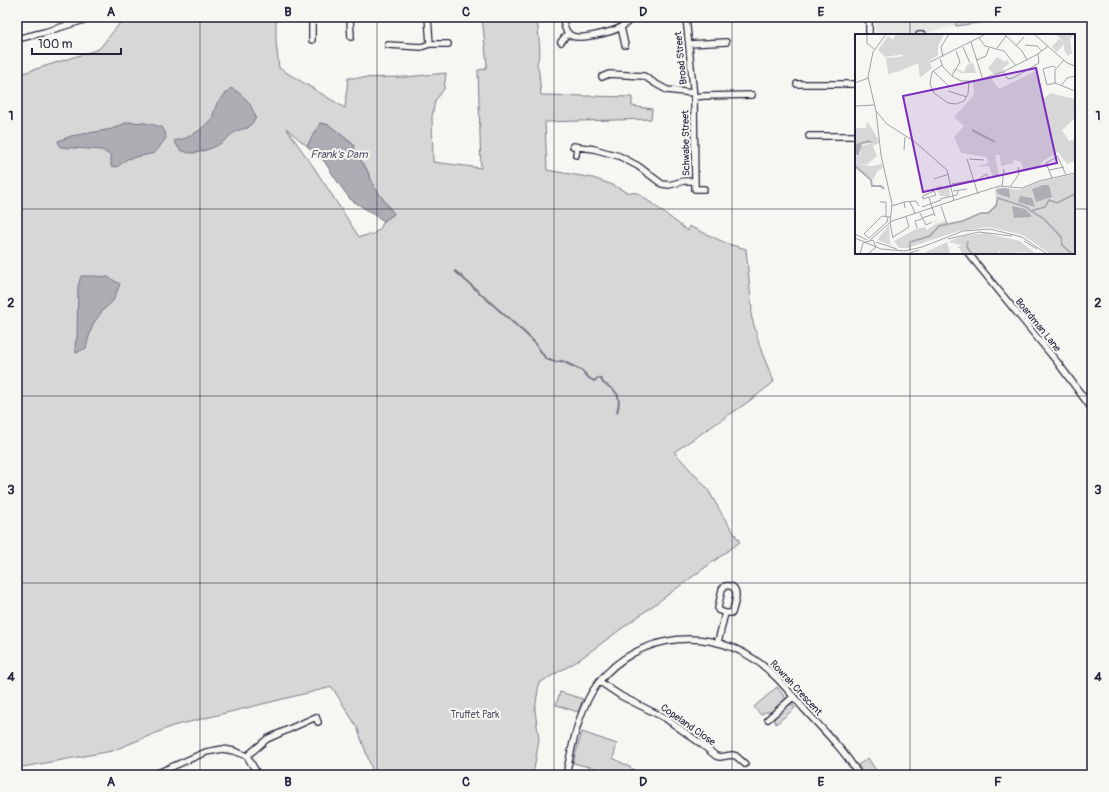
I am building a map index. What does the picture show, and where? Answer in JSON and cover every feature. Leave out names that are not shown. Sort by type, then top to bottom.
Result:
[{"type":"street","points":[[17,38],[45,32],[84,20],[85,17]]},
{"type":"street","points":[[312,17],[312,40]]},
{"type":"street","points":[[346,17],[350,19],[351,37]]},
{"type":"street","points":[[428,17],[430,44]]},
{"type":"street","points":[[562,17],[565,29],[568,33],[571,36],[578,38],[603,34],[621,27],[633,17]]},
{"type":"street","name":"Broad Street","points":[[686,17],[694,95]]},
{"type":"street","points":[[869,17],[869,34]]},
{"type":"street","points":[[621,27],[625,45]]},
{"type":"street","points":[[560,42],[568,33]]},
{"type":"street","points":[[689,44],[726,42]]},
{"type":"street","points":[[388,45],[421,47],[430,44],[448,44]]},
{"type":"street","points":[[602,77],[609,74],[644,76],[667,90],[694,95],[752,95]]},
{"type":"street","points":[[797,84],[855,84]]},
{"type":"street","name":"Schwabe Street","points":[[694,95],[695,189],[704,189]]},
{"type":"street","points":[[809,136],[855,136]]},
{"type":"street","points":[[576,155],[575,146],[594,149],[619,156],[638,166],[662,184],[669,185],[684,181],[695,181]]},
{"type":"street","name":"Boardman Lane","points":[[969,254],[1058,363],[1092,409]]},
{"type":"street","points":[[725,586],[730,586],[734,588],[736,592],[732,613],[725,613],[720,612],[718,608],[722,589],[725,586]]},
{"type":"street","points":[[718,642],[725,613]]},
{"type":"street","name":"Rowrah Crescent","points":[[566,775],[579,722],[586,703],[600,682],[615,666],[647,646],[669,640],[683,639],[699,639],[718,642],[736,648],[764,666],[846,756],[859,775]]},
{"type":"street","name":"Copeland Close","points":[[600,682],[621,696],[665,718],[716,756],[720,757],[729,754],[736,756],[746,764]]},
{"type":"street","points":[[768,719],[793,697]]},
{"type":"street","points":[[247,756],[267,740],[316,717],[318,722]]},
{"type":"street","points":[[153,775],[206,752],[223,749],[247,756],[258,775]]},
{"type":"shaded area","points":[[875,17],[954,17],[955,26],[926,33],[875,34]]},
{"type":"green space","name":"Truffet Park","points":[[125,17],[276,17],[276,42],[279,68],[345,108],[348,78],[406,77],[446,73],[444,89],[435,101],[432,116],[433,162],[481,168],[478,70],[485,69],[487,65],[482,17],[537,17],[540,51],[537,64],[541,95],[632,97],[632,106],[652,109],[651,119],[545,122],[547,170],[593,178],[613,185],[626,192],[638,193],[688,231],[689,226],[728,244],[746,249],[752,310],[751,315],[762,353],[774,382],[748,402],[674,452],[707,488],[740,542],[576,662],[539,683],[535,710],[539,740],[533,775],[374,775],[357,727],[332,687],[173,726],[112,751],[17,768],[17,75],[99,49]],"holes":[[[321,123],[329,125],[354,145],[355,152],[366,168],[375,188],[394,214],[384,221],[380,229],[373,234],[359,237],[315,169],[286,128],[307,146]]]},
{"type":"green space","points":[[955,17],[998,17],[999,20],[956,26]]},
{"type":"green space","points":[[777,687],[787,700],[780,707],[771,712],[765,712],[761,715],[754,707]]},
{"type":"green space","points":[[560,692],[583,699],[578,712],[556,705]]},
{"type":"green space","points":[[792,704],[795,708],[776,724],[774,719],[777,714],[783,708]]},
{"type":"green space","points":[[582,732],[617,744],[613,758],[642,774],[597,775],[598,769],[573,763]]},
{"type":"green space","points":[[868,758],[879,775],[863,775],[858,765]]},
{"type":"water","points":[[231,88],[244,97],[254,112],[256,118],[248,128],[232,134],[221,143],[204,151],[192,153],[180,150],[174,141],[186,138],[200,130],[212,118],[217,103]]},
{"type":"water","points":[[128,122],[146,123],[162,127],[166,138],[155,153],[127,159],[117,167],[111,166],[111,156],[102,150],[60,147],[58,141],[71,136],[112,129]]},
{"type":"water","name":"Frank's Dam","points":[[320,123],[329,125],[354,145],[355,152],[366,168],[375,188],[394,214],[384,221],[350,199],[324,161],[307,146]]},
{"type":"water","points":[[81,276],[108,277],[120,284],[113,301],[103,310],[93,324],[86,348],[76,353],[75,344],[77,337],[78,286]]},
{"type":"waterway","points":[[455,271],[526,334],[535,343],[546,359],[556,362],[562,361],[581,370],[594,381],[598,378],[601,379],[603,383],[615,391],[619,401],[617,412]]}]
